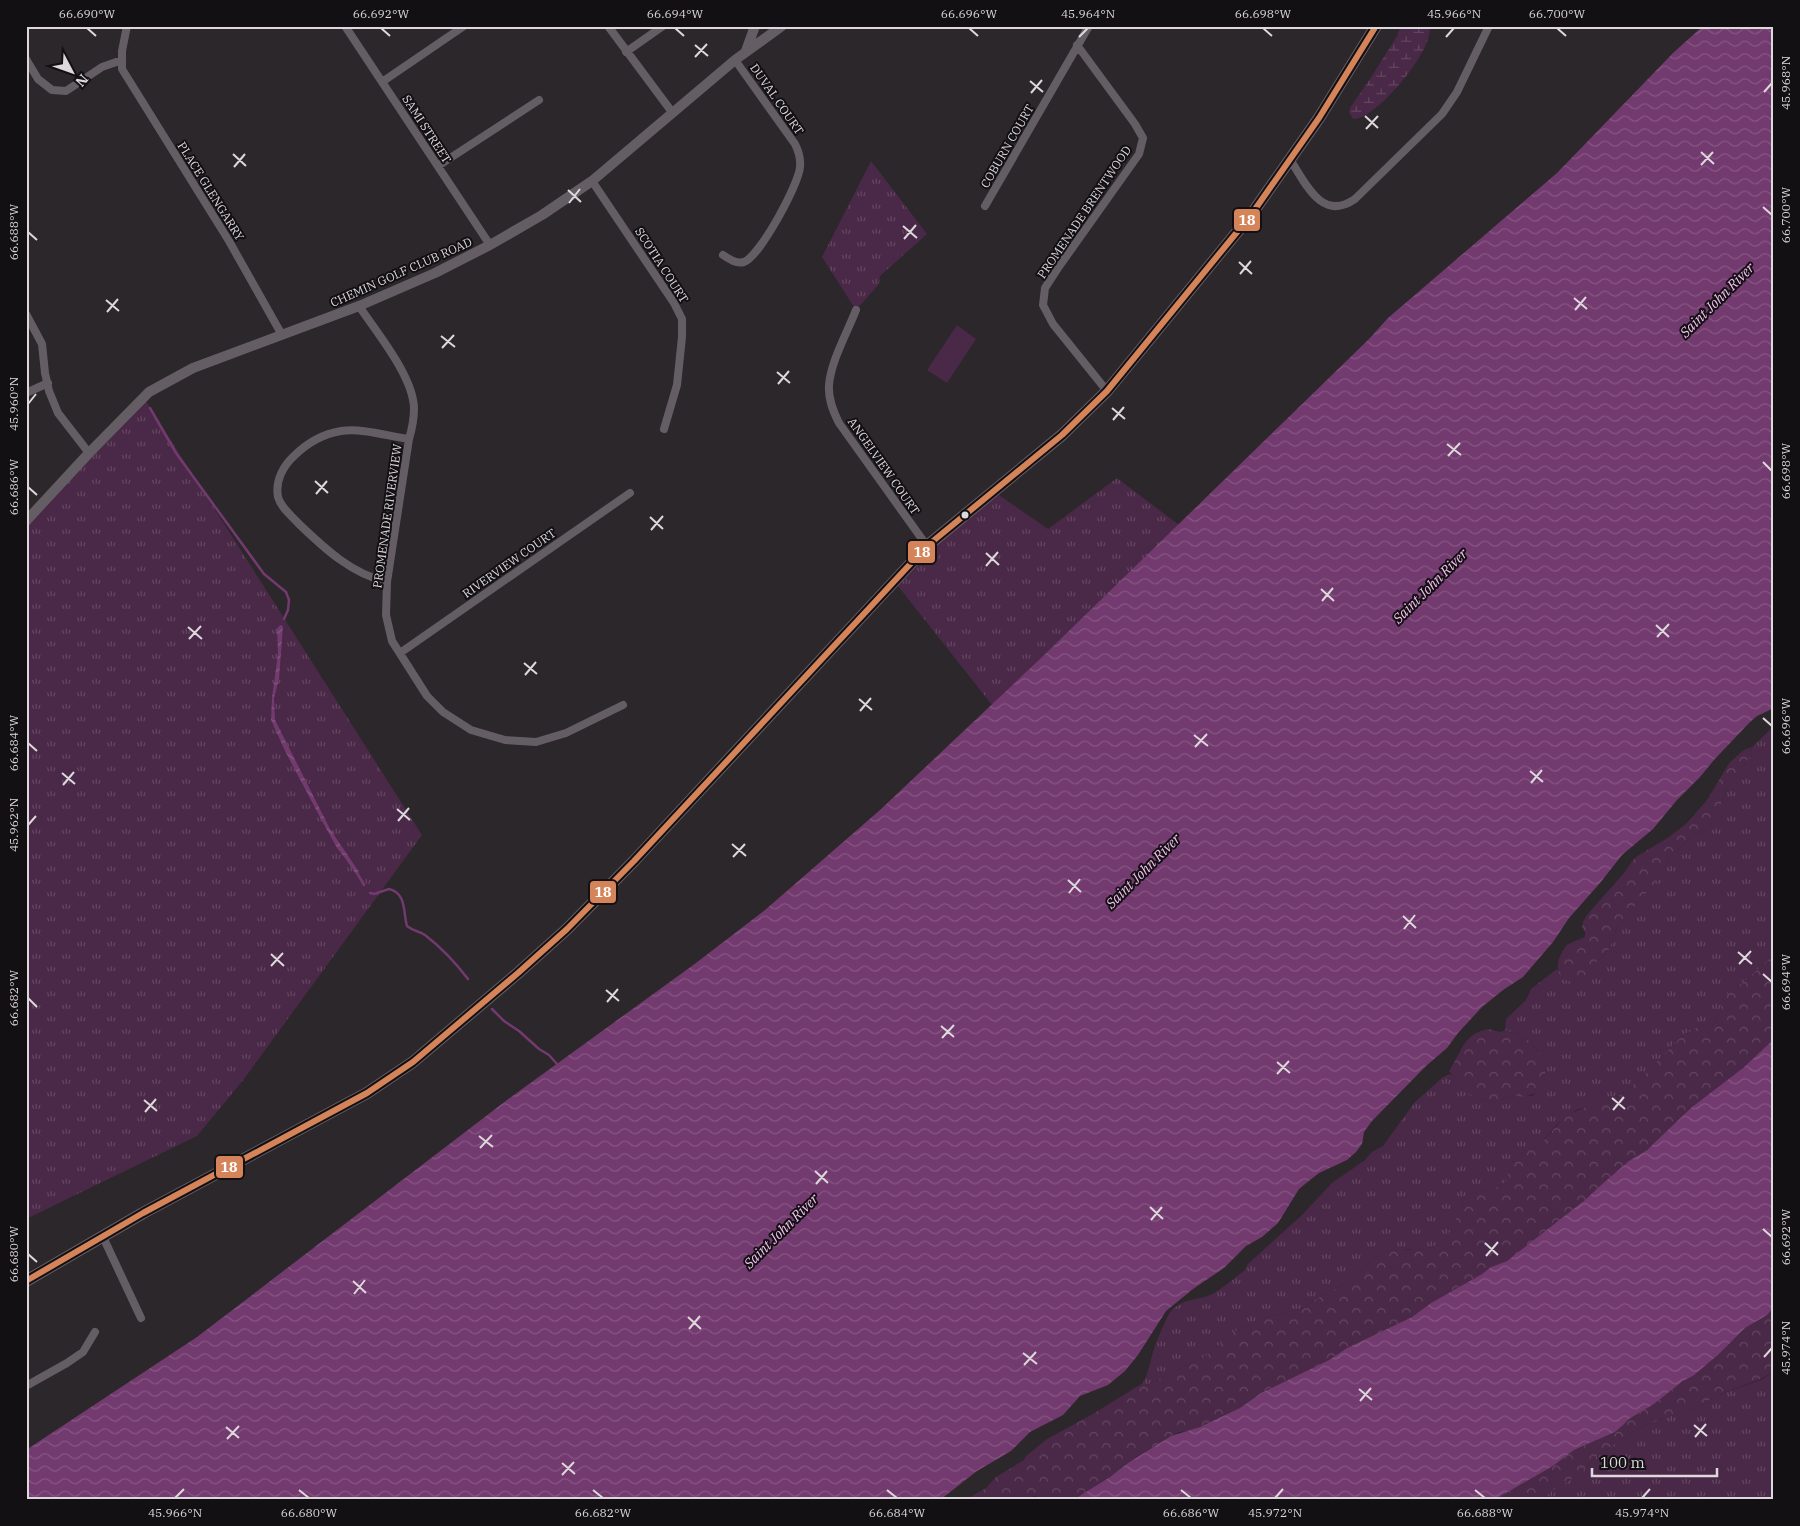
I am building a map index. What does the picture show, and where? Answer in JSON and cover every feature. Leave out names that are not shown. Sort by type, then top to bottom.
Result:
[{"type":"main road","points":[[26,1281],[367,1093],[413,1062],[568,929],[634,861],[927,546],[1062,436],[1107,391],[1251,216],[1291,161],[1376,26]]},
{"type":"street","name":"PLACE GLENGARRY","points":[[127,26],[122,51],[122,69],[229,241],[282,335]]},
{"type":"street","name":"SAMI STREET","points":[[345,26],[490,245]]},
{"type":"street","points":[[382,82],[464,26]]},
{"type":"street","points":[[608,26],[672,112]]},
{"type":"street","points":[[626,52],[663,26]]},
{"type":"street","points":[[746,52],[755,26]]},
{"type":"street","name":"CHEMIN GOLF CLUB ROAD","points":[[26,521],[149,392],[193,368],[359,306],[434,273],[542,216],[592,181],[735,60],[782,26]]},
{"type":"street","name":"COBURN COURT","points":[[985,206],[1089,26]]},
{"type":"street","points":[[1291,161],[1319,201],[1337,207],[1346,205],[1373,182],[1442,114],[1457,92],[1489,26]]},
{"type":"street","name":"PROMENADE BRENTWOOD","points":[[1077,45],[1135,124],[1143,138],[1139,154],[1045,288],[1044,305],[1053,324],[1107,391]]},
{"type":"street","points":[[26,59],[38,79],[52,90],[66,91],[102,67],[122,60]]},
{"type":"street","name":"DUVAL COURT","points":[[723,255],[734,262],[743,262],[751,258],[758,251],[774,226],[800,168],[799,152],[795,144],[735,60]]},
{"type":"street","points":[[438,166],[539,100]]},
{"type":"street","name":"SCOTIA COURT","points":[[592,181],[674,303],[682,319],[676,385],[664,429]]},
{"type":"street","name":"PROMENADE RIVERVIEW","points":[[359,306],[405,375],[414,406],[413,423],[387,582],[386,614],[392,642],[412,675],[427,696],[443,712],[471,730],[505,740],[536,742],[566,733],[624,705]]},
{"type":"street","name":"ANGELVIEW COURT","points":[[856,310],[833,369],[829,386],[833,412],[927,546]]},
{"type":"street","points":[[26,314],[42,344],[48,384],[58,413],[89,453]]},
{"type":"street","points":[[26,393],[48,384]]},
{"type":"street","points":[[387,582],[372,578],[339,560],[313,538],[284,508],[279,499],[277,488],[279,478],[292,458],[302,448],[327,435],[340,431],[353,431],[409,439]]},
{"type":"street","name":"RIVERVIEW COURT","points":[[400,653],[630,492]]},
{"type":"street","points":[[103,1237],[141,1318]]},
{"type":"street","points":[[26,1386],[83,1352],[95,1332]]},
{"type":"green space","points":[[1401,26],[1429,26],[1429,36],[1424,50],[1389,96],[1363,116],[1353,119],[1349,112],[1350,108],[1397,36]]},
{"type":"green space","points":[[871,161],[927,234],[880,276],[879,284],[856,310],[822,257]]},
{"type":"green space","points":[[957,325],[976,339],[947,383],[927,370]]},
{"type":"green space","points":[[144,398],[422,835],[244,1079],[197,1136],[26,1219],[26,521]]},
{"type":"green space","points":[[1117,478],[1179,525],[992,705],[894,581],[993,491],[1048,529]]},
{"type":"green space","points":[[1774,726],[1774,955],[1741,984],[1730,991],[1723,1001],[1717,1020],[1711,1028],[1697,1029],[1683,1035],[1638,1081],[1616,1098],[1576,1110],[1557,1124],[1541,1144],[1521,1153],[1514,1159],[1506,1182],[1497,1187],[1466,1195],[1451,1231],[1440,1244],[1416,1250],[1407,1249],[1380,1254],[1342,1285],[1311,1302],[1305,1308],[1267,1317],[1233,1332],[1209,1354],[1149,1384],[1143,1383],[1153,1351],[1173,1309],[1188,1301],[1214,1293],[1245,1270],[1248,1264],[1302,1215],[1332,1183],[1365,1160],[1372,1152],[1383,1146],[1414,1103],[1443,1077],[1450,1074],[1463,1089],[1482,1100],[1496,1102],[1513,1095],[1532,1096],[1536,1093],[1545,1079],[1545,1061],[1527,1039],[1505,1030],[1506,1019],[1526,1000],[1531,989],[1557,969],[1559,975],[1585,975],[1603,957],[1610,948],[1620,923],[1656,882],[1670,857],[1691,837],[1704,831],[1716,818],[1732,778],[1751,755],[1752,747]]},
{"type":"green space","points":[[1752,747],[1751,755],[1732,778],[1716,818],[1704,831],[1691,837],[1670,857],[1656,882],[1620,923],[1610,948],[1603,957],[1596,962],[1588,973],[1576,982],[1566,980],[1560,976],[1558,964],[1563,950],[1567,945],[1585,937],[1582,927],[1587,915],[1633,860],[1687,823],[1707,800],[1730,762],[1744,750]]},
{"type":"green space","points":[[1774,955],[1774,1039],[1743,1068],[1692,1107],[1655,1144],[1629,1162],[1522,1251],[1431,1303],[1412,1317],[1347,1348],[1329,1360],[1261,1393],[1240,1408],[1212,1422],[1171,1436],[1073,1500],[1043,1500],[1035,1496],[1023,1500],[965,1500],[986,1488],[996,1477],[1024,1460],[1025,1457],[1047,1439],[1143,1383],[1149,1384],[1209,1354],[1233,1332],[1267,1317],[1305,1308],[1311,1302],[1342,1285],[1380,1254],[1397,1249],[1416,1250],[1440,1244],[1451,1230],[1466,1195],[1497,1187],[1506,1182],[1514,1159],[1521,1153],[1541,1144],[1565,1116],[1588,1106],[1616,1098],[1638,1081],[1683,1035],[1696,1028],[1711,1028],[1717,1020],[1723,1000],[1730,991],[1741,984]]},
{"type":"green space","points":[[1489,1029],[1500,1032],[1505,1030],[1527,1039],[1542,1055],[1545,1061],[1545,1079],[1536,1093],[1524,1097],[1513,1095],[1496,1102],[1482,1100],[1467,1094],[1449,1071],[1468,1039],[1480,1031]]},
{"type":"green space","points":[[1774,1307],[1774,1371],[1763,1378],[1716,1396],[1704,1404],[1643,1426],[1599,1454],[1580,1474],[1550,1492],[1542,1500],[1494,1500],[1553,1466],[1574,1450],[1615,1432],[1629,1419],[1693,1376],[1745,1328],[1766,1315]]},
{"type":"green space","points":[[1774,1371],[1774,1500],[1542,1500],[1550,1492],[1580,1474],[1599,1454],[1643,1426],[1704,1404],[1716,1396],[1763,1379]]},
{"type":"water","name":"Saint John River","points":[[1703,26],[1774,26],[1774,708],[1757,716],[1749,723],[1677,800],[1653,829],[1622,855],[1523,977],[1482,1007],[1447,1048],[1426,1066],[1372,1121],[1364,1132],[1362,1144],[1356,1152],[1347,1160],[1319,1173],[1299,1189],[1278,1223],[1262,1237],[1246,1246],[1224,1268],[1193,1289],[1166,1311],[1138,1355],[1125,1371],[1108,1385],[1080,1396],[1063,1415],[1030,1432],[1011,1451],[977,1471],[940,1500],[26,1500],[26,1450],[197,1337],[507,1100],[696,963],[765,910],[880,810],[1042,657],[1369,339],[1388,318],[1557,173],[1673,53]]},
{"type":"water","points":[[280,625],[283,626],[279,679],[274,698],[275,720],[330,829],[359,872],[356,874],[337,848],[286,753],[271,720],[278,653],[277,629]]},
{"type":"water","points":[[1774,1039],[1774,1307],[1767,1315],[1745,1328],[1693,1376],[1629,1419],[1615,1432],[1574,1450],[1553,1466],[1494,1500],[1073,1500],[1171,1436],[1200,1427],[1240,1408],[1261,1393],[1329,1360],[1347,1348],[1412,1317],[1431,1303],[1491,1267],[1507,1261],[1585,1200],[1629,1161],[1647,1150],[1692,1107],[1743,1068]]},
{"type":"waterway","points":[[150,408],[176,453],[264,574],[286,592],[289,600],[288,610],[284,619]]},
{"type":"waterway","points":[[357,873],[364,885]]},
{"type":"waterway","points":[[370,893],[374,894],[389,889],[395,891],[402,899],[407,926],[425,935],[437,945],[468,979]]},
{"type":"waterway","points":[[492,1009],[504,1021],[549,1055],[557,1064]]},
{"type":"transit line","name":"18","points":[[26,1281],[143,1213],[367,1093],[413,1062],[567,929],[634,861],[927,546],[1062,435],[1107,391],[1251,215],[1319,118],[1376,26]]}]
